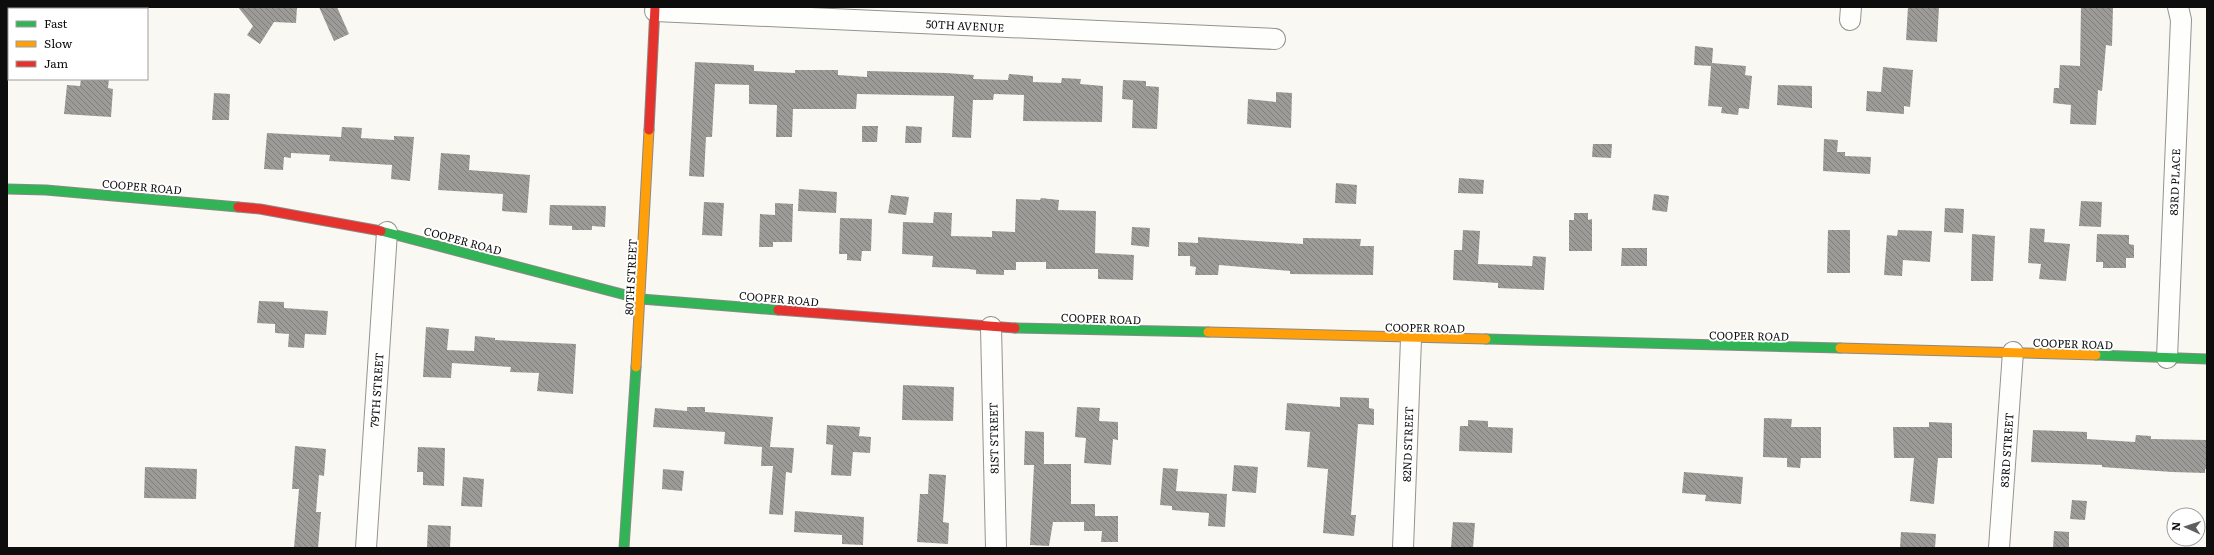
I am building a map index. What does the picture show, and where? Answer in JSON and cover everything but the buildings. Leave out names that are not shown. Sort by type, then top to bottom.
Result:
[{"type":"street","name":"83RD PLACE","points":[[2167,358],[2181,20],[2178,7]]},
{"type":"street","name":"50TH AVENUE","points":[[655,9],[1275,40]]},
{"type":"street","name":"80TH STREET","points":[[624,548],[641,299],[655,9]]},
{"type":"street","name":"COOPER ROAD","points":[[7,189],[54,191],[260,209],[387,232],[641,299],[991,327],[1411,339],[2013,352],[2207,359]]},
{"type":"street","name":"79TH STREET","points":[[366,548],[387,232]]},
{"type":"street","name":"81ST STREET","points":[[991,327],[996,548]]},
{"type":"street","name":"82ND STREET","points":[[1403,548],[1411,339]]},
{"type":"street","name":"83RD STREET","points":[[1998,548],[2013,352]]},
{"type":"traffic: fast","points":[[7,189],[46,190],[238,207]]},
{"type":"traffic: fast","points":[[381,231],[641,299],[778,310]]},
{"type":"traffic: fast","points":[[1015,328],[1208,332]]},
{"type":"traffic: fast","points":[[1486,339],[1840,348]]},
{"type":"traffic: fast","points":[[2096,355],[2207,359]]},
{"type":"traffic: fast","points":[[624,548],[636,367]]},
{"type":"traffic: slow","points":[[636,367],[649,130]]},
{"type":"traffic: slow","points":[[1208,332],[1486,339]]},
{"type":"traffic: slow","points":[[1840,348],[2096,355]]},
{"type":"traffic: jam","points":[[649,130],[655,7]]},
{"type":"traffic: jam","points":[[238,207],[260,209],[381,231]]},
{"type":"traffic: jam","points":[[778,310],[1015,328]]}]
